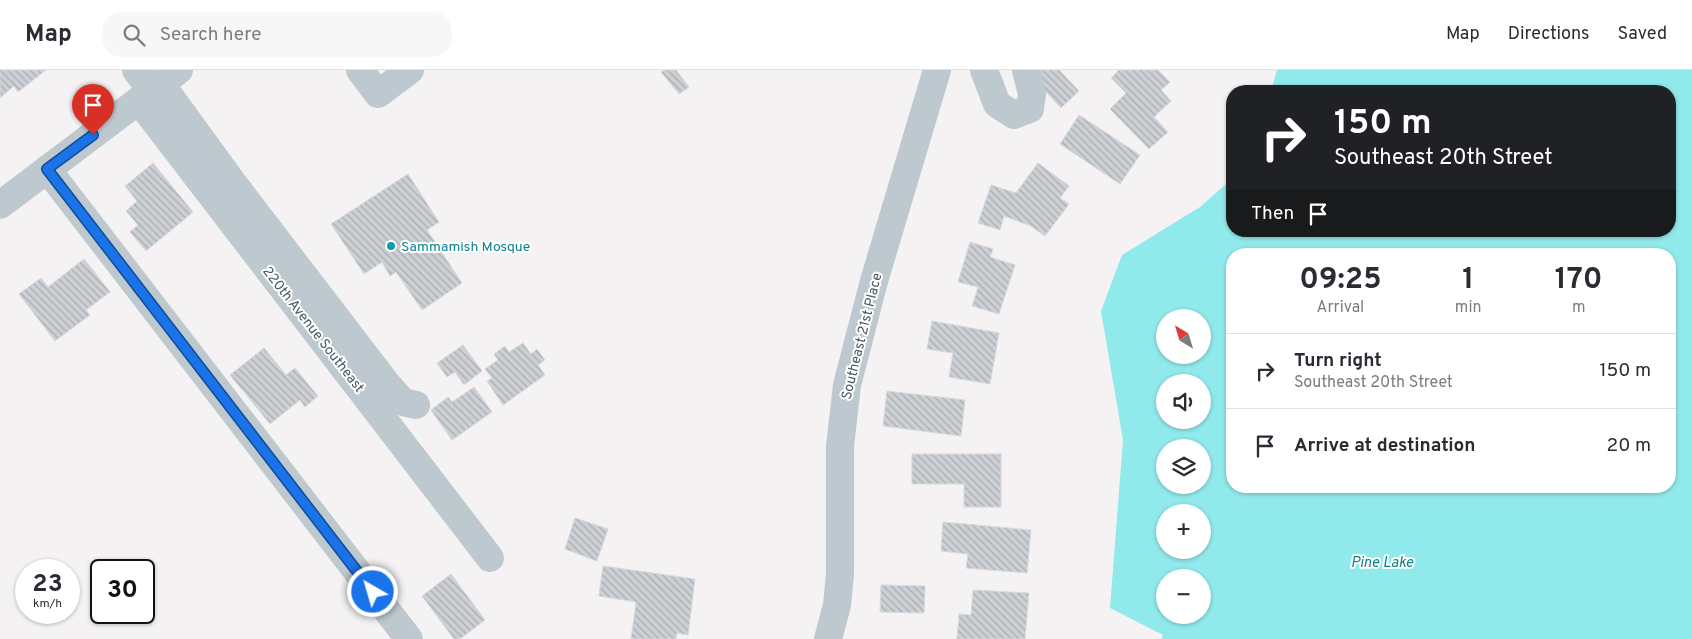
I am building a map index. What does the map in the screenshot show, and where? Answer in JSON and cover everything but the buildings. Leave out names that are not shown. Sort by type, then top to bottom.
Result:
[{"type":"street","points":[[360,70],[378,94],[410,70]]},
{"type":"street","name":"Southeast 21st Place","points":[[828,639],[837,605],[840,574],[840,446],[847,385],[874,281],[937,70]]},
{"type":"street","points":[[984,70],[997,104],[1014,115],[1030,109],[1032,94],[1026,70]]},
{"type":"street","points":[[0,205],[153,83],[239,191],[387,384],[403,402],[416,405]]},
{"type":"street","name":"220th Avenue Southeast","points":[[153,83],[490,558]]},
{"type":"street","points":[[47,169],[409,639]]},
{"type":"water","name":"Pine Lake","points":[[1277,70],[1692,70],[1692,639],[1162,639],[1163,635],[1110,608],[1123,440],[1101,311],[1122,255],[1200,207],[1226,184],[1226,237],[1676,237],[1676,85],[1273,85]]},
{"type":"place","name":"Sammamish Mosque","points":[[391,246]]},
{"type":"route","points":[[93,135],[47,169],[373,592]]}]
